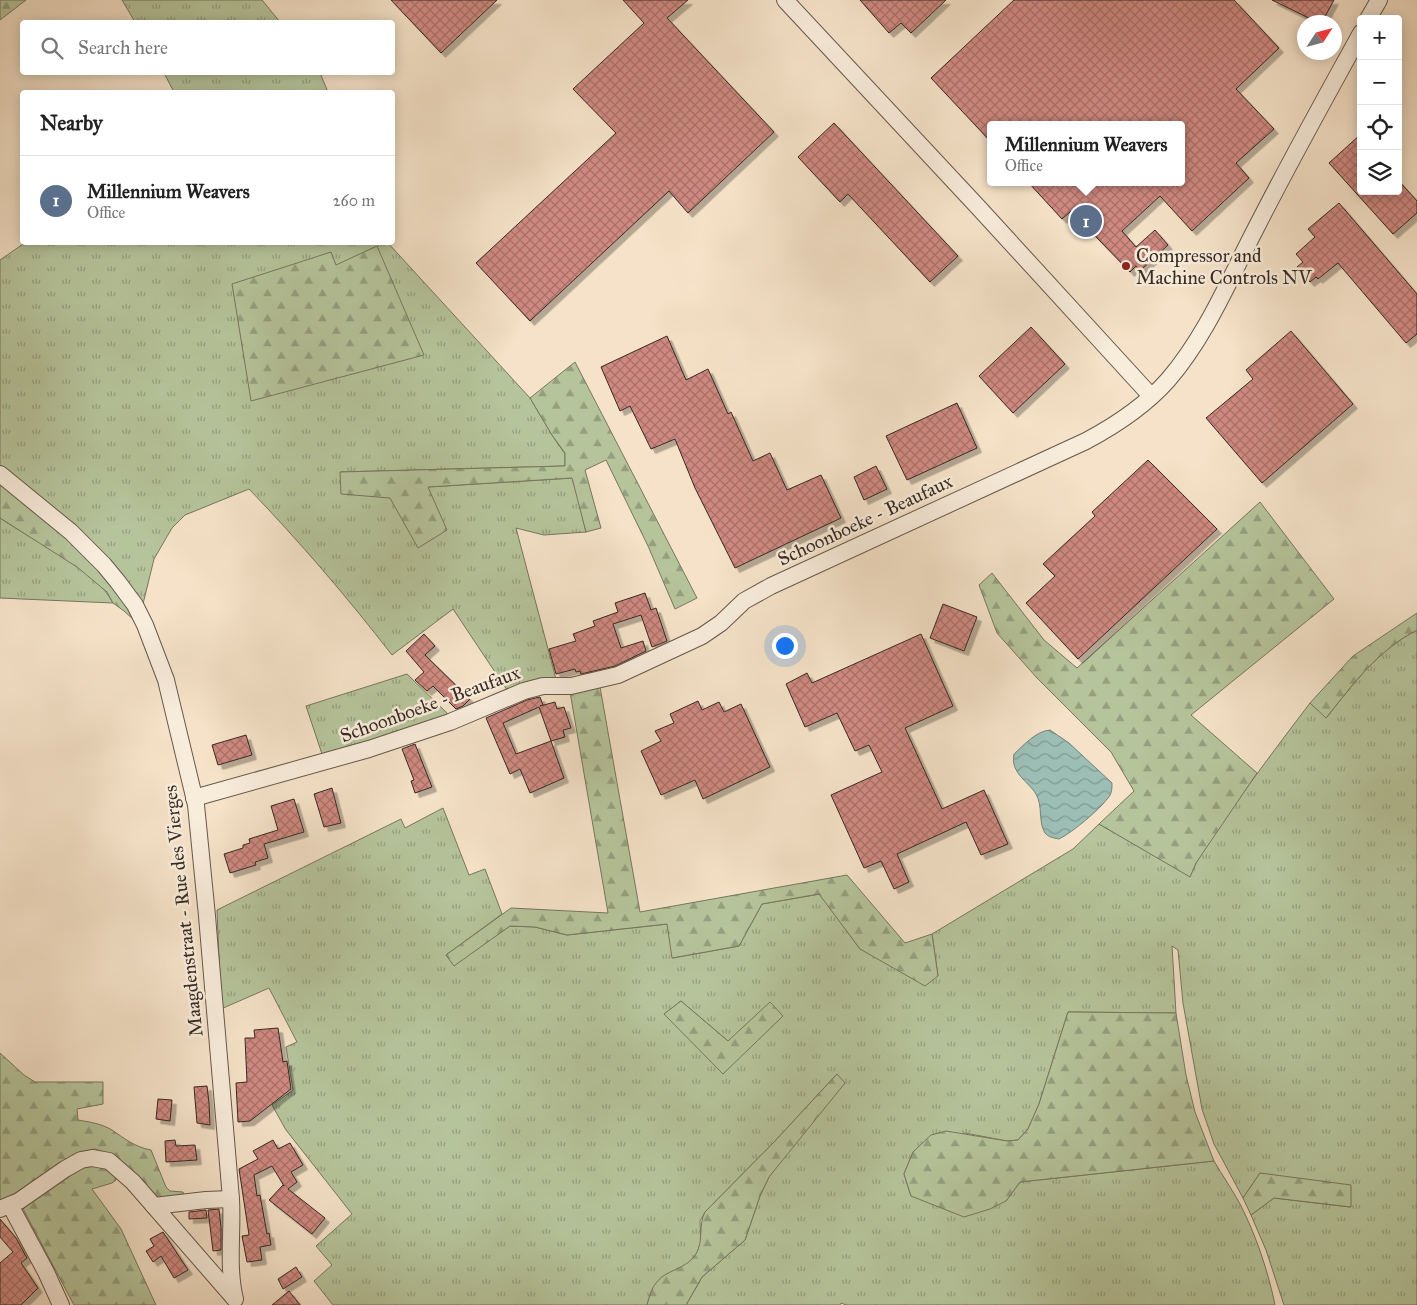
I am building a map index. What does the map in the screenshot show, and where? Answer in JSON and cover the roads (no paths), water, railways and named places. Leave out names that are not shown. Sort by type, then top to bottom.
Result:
[{"type":"street","points":[[784,0],[978,207],[1151,396]]},
{"type":"street","points":[[1370,15],[1379,0]]},
{"type":"street","name":"Schoonboeke - Beaufaux","points":[[194,798],[369,749],[450,722],[524,691],[543,686],[571,686],[618,675],[702,636],[721,623],[744,601],[771,586],[1094,437],[1124,419],[1168,380],[1185,358],[1209,318],[1357,39]]},
{"type":"street","name":"Maagdenstraat - Rue des Vierges","points":[[0,474],[61,523],[104,565],[135,605],[148,632],[166,680],[194,798],[207,916],[231,1199],[230,1266],[232,1283],[238,1302]]},
{"type":"street","points":[[61,1305],[44,1268],[10,1205],[65,1168],[87,1158],[109,1161],[133,1182],[238,1302]]},
{"type":"street","points":[[154,1206],[231,1199]]},
{"type":"water","points":[[1050,730],[1069,743],[1112,783],[1110,795],[1104,803],[1078,826],[1059,839],[1045,833],[1036,794],[1017,772],[1013,761],[1014,754],[1030,739]]},
{"type":"place","name":"Millennium Weavers","points":[[1086,221]]},
{"type":"place","name":"Compressor and Machine Controls NV","points":[[1126,266]]}]
